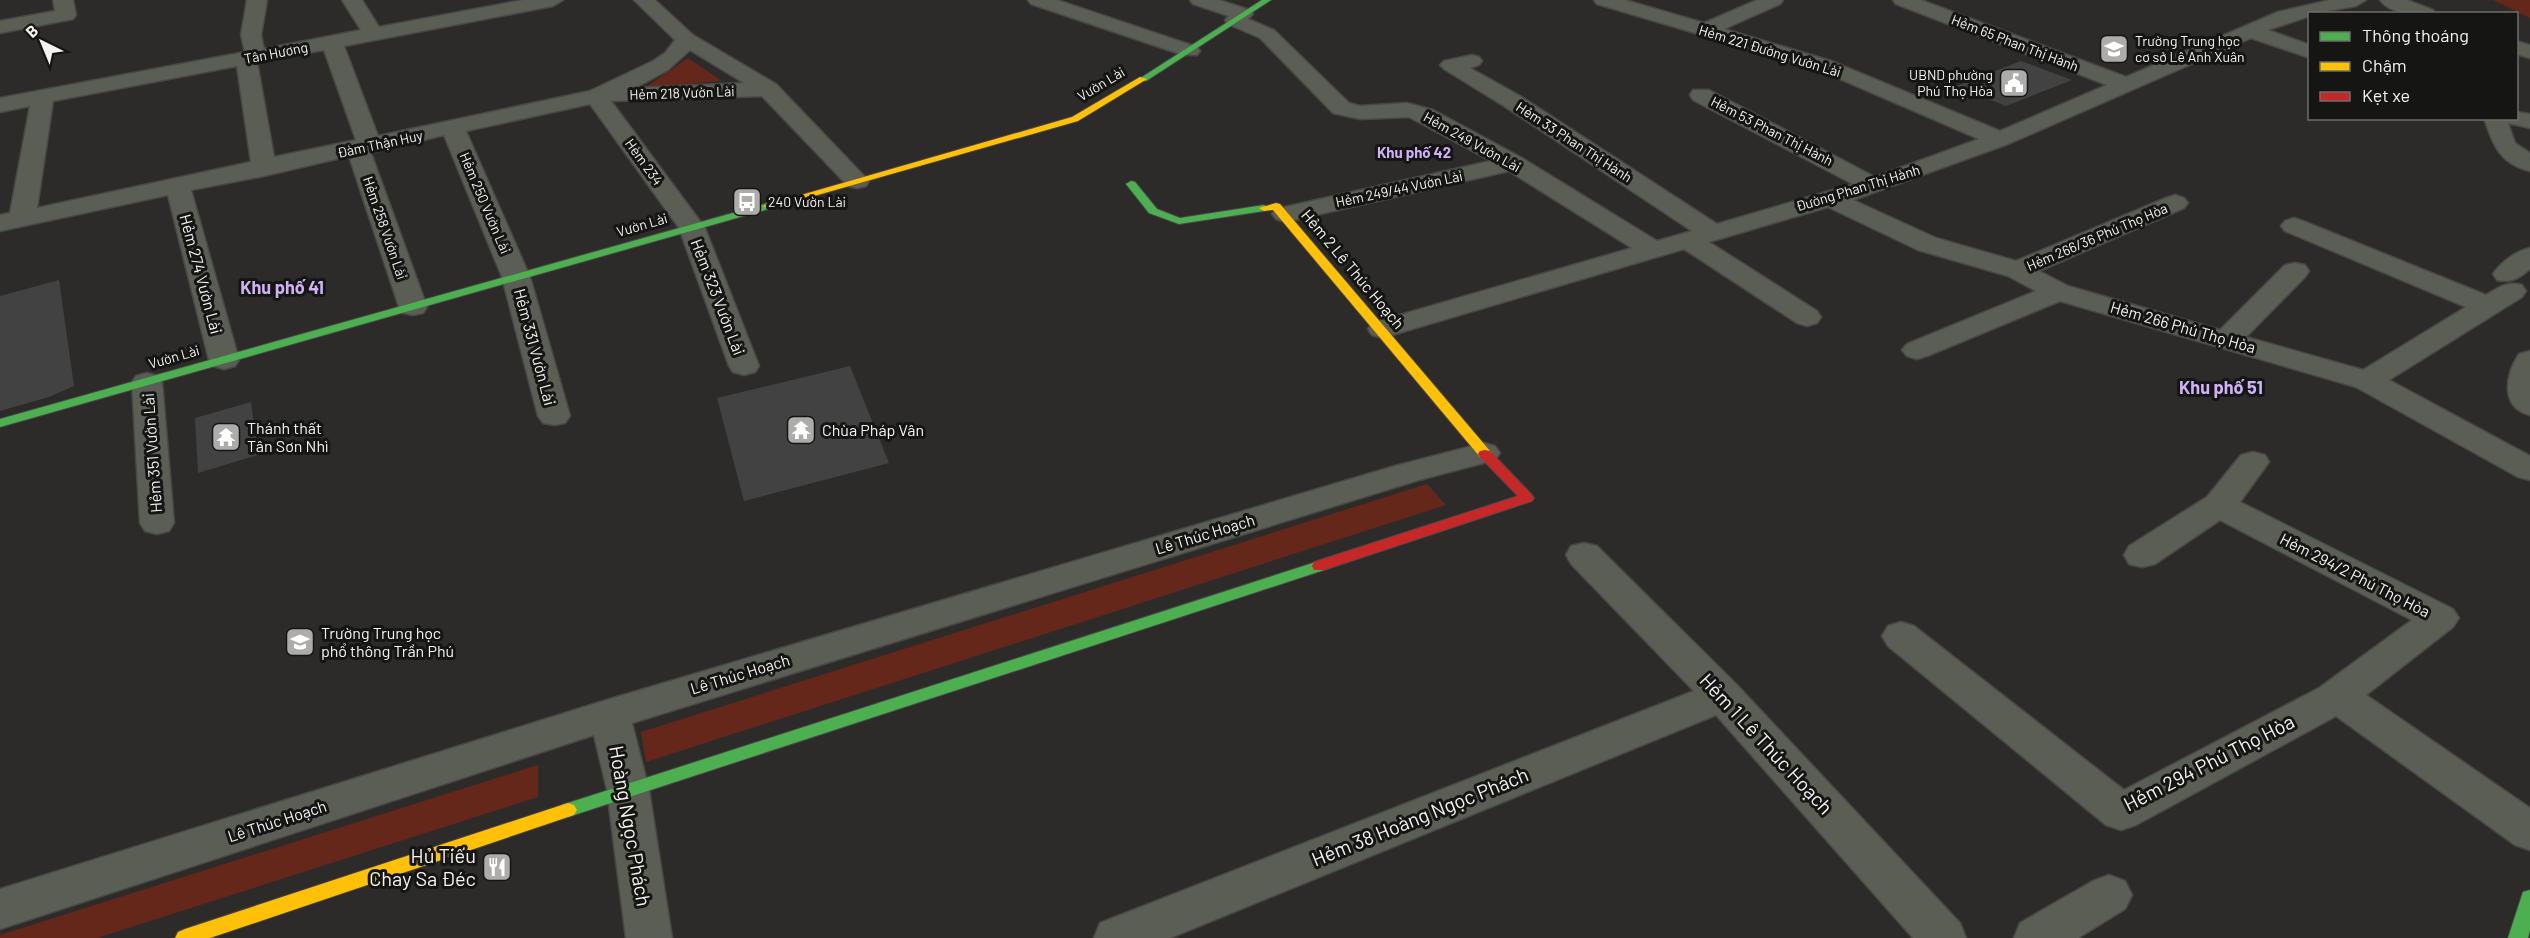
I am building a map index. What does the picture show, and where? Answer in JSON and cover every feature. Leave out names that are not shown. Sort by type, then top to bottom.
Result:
[{"type":"street","points":[[257,0],[251,35],[251,57],[264,169]]},
{"type":"street","points":[[352,0],[373,33]]},
{"type":"street","name":"Tân Hương","points":[[0,105],[553,0]]},
{"type":"street","points":[[644,0],[686,39]]},
{"type":"street","points":[[1038,0],[1190,51]]},
{"type":"street","name":"Hẻm 249 Vườn Lài","points":[[1200,0],[1239,17],[1267,34],[1341,108],[1352,114],[1409,109],[1428,116],[1514,163],[1652,249]]},
{"type":"street","name":"Vườn Lài","points":[[0,423],[1075,119],[1190,51],[1267,0]]},
{"type":"street","name":"Hẻm 221 Đường Vườn Lài","points":[[1604,0],[1824,65],[2000,139]]},
{"type":"street","points":[[1704,31],[1773,0]]},
{"type":"street","name":"Hẻm 65 Phan Thị Hành","points":[[1903,0],[2128,85]]},
{"type":"street","name":"Đường Phan Thị Hành","points":[[1382,329],[1874,186],[2000,139],[2285,16],[2356,0]]},
{"type":"street","points":[[2390,0],[2421,12]]},
{"type":"street","points":[[0,27],[65,8]]},
{"type":"street","points":[[2251,31],[2308,50]]},
{"type":"street","name":"Hẻm 218 Vườn Lài","points":[[686,39],[768,89],[857,181]]},
{"type":"street","name":"Đàm Thận Huy","points":[[11,221],[264,169],[596,96],[630,82],[674,57],[686,39]]},
{"type":"street","name":"Hẻm 258 Vườn Lài","points":[[332,42],[413,307]]},
{"type":"street","name":"Hẻm 33 Phan Thị Hành","points":[[1472,61],[1451,65],[1512,101],[1712,232]]},
{"type":"street","name":"Hẻm 218 Vườn Lài","points":[[596,96],[768,89]]},
{"type":"street","name":"Hẻm 53 Phan Thị Hành","points":[[1701,95],[1874,186]]},
{"type":"street","name":"Hèm 234","points":[[596,96],[692,228]]},
{"type":"street","points":[[11,221],[43,97]]},
{"type":"street","points":[[2496,120],[2505,147],[2530,164]]},
{"type":"street","name":"Hẻm 250 Vườn Lài","points":[[453,128],[516,277]]},
{"type":"street","points":[[2505,147],[2530,155]]},
{"type":"street","name":"Hẻm 249/44 Vườn Lài","points":[[1285,214],[1514,163]]},
{"type":"street","name":"Hẻm 2 Lê Thúc Hoạch","points":[[1131,184],[1153,211],[1179,221],[1276,206],[1496,465]]},
{"type":"street","name":"Hẻm 274 Vườn Lài","points":[[178,187],[224,360]]},
{"type":"street","name":"Hẻm 266 Phú Thọ Hòa","points":[[1829,198],[1927,244],[2018,270],[2058,292],[2367,381],[2530,470]]},
{"type":"street","name":"Hẻm 266/36 Phú Thọ Hòa","points":[[2018,270],[2175,203]]},
{"type":"street","points":[[2294,226],[2488,306]]},
{"type":"street","name":"Hẻm 323 Vườn Lài","points":[[692,228],[744,366]]},
{"type":"street","points":[[1686,239],[1807,317]]},
{"type":"street","points":[[2367,381],[2488,306],[2530,256]]},
{"type":"street","points":[[2227,339],[2295,271]]},
{"type":"street","name":"Hẻm 331 Vườn Lài","points":[[516,277],[554,417]]},
{"type":"street","points":[[1917,350],[2058,292]]},
{"type":"street","points":[[2530,360],[2523,386],[2526,403],[2530,406]]},
{"type":"street","name":"Hẻm 351 Vườn Lài","points":[[147,382],[157,523]]},
{"type":"street","points":[[2142,555],[2219,505],[2253,462]]},
{"type":"street","points":[[185,938],[628,790],[1527,498],[1496,465]]},
{"type":"street","name":"Lê Thúc Hoạch","points":[[0,909],[609,714],[1407,473],[1496,465]]},
{"type":"street","name":"Hẻm 294/2 Phú Thọ Hòa","points":[[2219,505],[2440,618],[2337,696]]},
{"type":"street","name":"Hẻm 1 Lê Thúc Hoạch","points":[[1584,555],[1723,696],[1943,938]]},
{"type":"street","name":"Hẻm 294 Phú Thọ Hòa","points":[[1901,636],[2121,812],[2337,696]]},
{"type":"street","name":"Hẻm 38 Hoàng Ngọc Phách","points":[[1117,938],[1723,696]]},
{"type":"street","points":[[2337,696],[2530,832]]},
{"type":"street","name":"Hoàng Ngọc Phách","points":[[609,714],[628,790],[649,938]]},
{"type":"street","points":[[2037,938],[2109,895]]},
{"type":"street","points":[[2518,938],[2530,898]]},
{"type":"shaded area","points":[[2493,0],[2530,0],[2530,18]]},
{"type":"shaded area","points":[[688,58],[722,81],[646,87]]},
{"type":"shaded area","points":[[1427,484],[1446,505],[646,762],[641,732]]},
{"type":"shaded area","points":[[538,765],[538,797],[97,938],[0,938],[0,935]]},
{"type":"building","name":"UBND phường Phú Thọ Hòa","points":[[2021,61],[2072,80],[2006,106],[1956,86]]},
{"type":"building","points":[[59,280],[74,386],[49,397],[0,411],[0,296]]},
{"type":"building","name":"Chùa Pháp Vân","points":[[850,366],[889,463],[744,501],[717,398]]},
{"type":"building","name":"Thánh thất Tân Sơn Nhì","points":[[251,402],[258,455],[198,473],[195,418]]},
{"type":"traffic: fast","points":[[1143,79],[1267,0]]},
{"type":"traffic: fast","points":[[1131,184],[1153,211],[1179,221],[1264,208]]},
{"type":"traffic: fast","points":[[0,423],[768,206]]},
{"type":"traffic: fast","points":[[568,810],[1319,566]]},
{"type":"traffic: fast","points":[[2518,938],[2530,898]]},
{"type":"traffic: slow","points":[[768,206],[1075,119],[1143,79]]},
{"type":"traffic: slow","points":[[1264,208],[1276,206],[1485,454]]},
{"type":"traffic: slow","points":[[185,938],[568,810]]},
{"type":"traffic: jam","points":[[1319,566],[1527,498],[1485,454]]},
{"type":"place","name":"Trường Trung học cơ sở Lê Anh Xuân","points":[[2114,49]]},
{"type":"place","name":"UBND phường Phú Thọ Hòa","points":[[2014,83]]},
{"type":"place","name":"240 Vườn Lài","points":[[747,202]]},
{"type":"place","name":"Chùa Pháp Vân","points":[[801,430]]},
{"type":"place","name":"Thánh thất Tân Sơn Nhì","points":[[226,437]]},
{"type":"place","name":"Trường Trung học phổ thông Trần Phú","points":[[300,642]]},
{"type":"place","name":"Hủ Tiếu Chay Sa Đéc","points":[[497,867]]},
{"type":"district","name":"Khu phố 42","points":[[1414,153]]},
{"type":"district","name":"Khu phố 41","points":[[282,288]]},
{"type":"district","name":"Khu phố 51","points":[[2221,388]]}]
